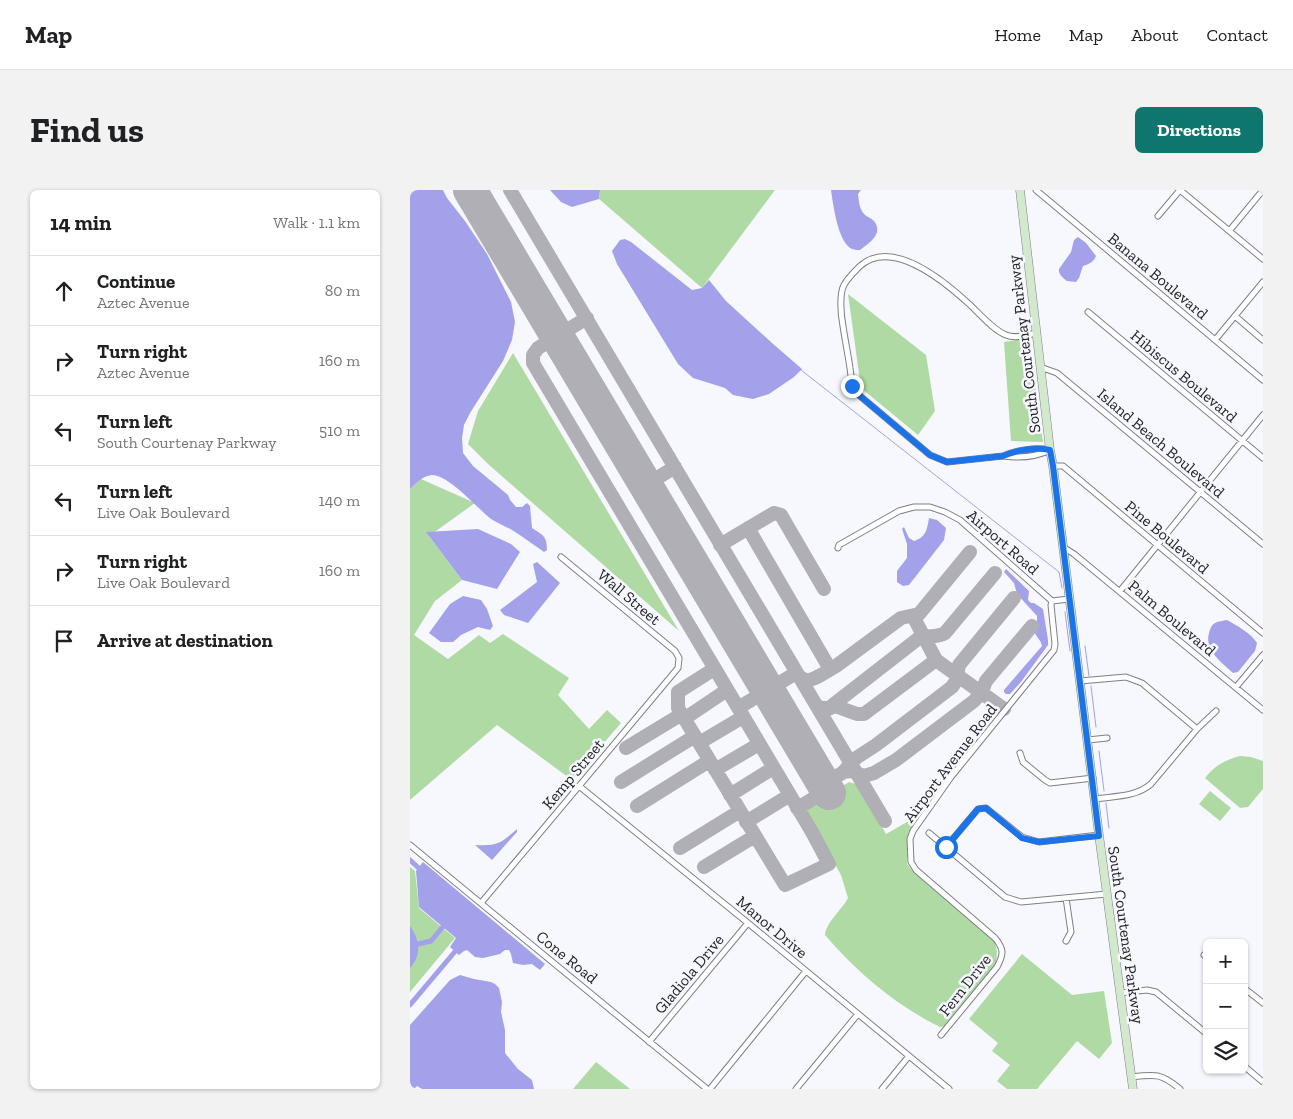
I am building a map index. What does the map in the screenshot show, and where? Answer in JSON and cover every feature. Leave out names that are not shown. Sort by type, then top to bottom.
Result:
[{"type":"main road","name":"South Courtenay Parkway","points":[[1020,190],[1050,450],[1133,1089]]},
{"type":"street","name":"Banana Boulevard","points":[[1036,190],[1263,380]]},
{"type":"street","points":[[1158,216],[1180,190],[1263,259]]},
{"type":"street","points":[[1230,230],[1263,190]]},
{"type":"street","points":[[1036,333],[1016,336],[1005,335],[945,284],[919,266],[902,260],[882,258],[865,262],[858,267],[844,284],[842,290],[841,314],[852,386],[860,396],[930,455],[947,462],[1003,456],[1011,452],[1041,448],[1050,450]]},
{"type":"street","points":[[1215,340],[1263,282]]},
{"type":"street","name":"Hibiscus Boulevard","points":[[1088,312],[1263,458]]},
{"type":"street","points":[[1235,316],[1263,340]]},
{"type":"street","name":"Island Beach Boulevard","points":[[1040,368],[1057,372],[1263,544]]},
{"type":"street","points":[[1120,591],[1263,416]]},
{"type":"street","name":"Pine Boulevard","points":[[1053,466],[1062,466],[1263,633]]},
{"type":"street","name":"Airport Road","points":[[838,548],[840,545],[899,511],[914,507],[930,507],[960,520],[1052,601]]},
{"type":"street","name":"Palm Boulevard","points":[[1063,547],[1120,591],[1263,710]]},
{"type":"street","name":"Wall Street","points":[[560,557],[675,652],[679,658]]},
{"type":"street","points":[[1052,601],[1069,599]]},
{"type":"street","name":"Airport Avenue Road","points":[[1002,947],[995,938],[916,870],[911,862],[910,839],[913,831],[951,777],[1054,650],[1052,601]]},
{"type":"street","points":[[1236,687],[1263,655]]},
{"type":"street","name":"Kemp Street","points":[[481,904],[678,668],[679,658]]},
{"type":"street","points":[[1080,681],[1126,676],[1135,679],[1197,729]]},
{"type":"street","points":[[1095,799],[1134,793],[1146,788],[1197,729],[1216,711]]},
{"type":"street","points":[[1088,740],[1107,738]]},
{"type":"street","points":[[1020,753],[1023,762],[1050,782],[1093,778]]},
{"type":"street","name":"Manor Drive","points":[[579,786],[948,1089]]},
{"type":"street","points":[[946,847],[978,809],[986,808],[1022,838],[1039,842],[1099,836]]},
{"type":"street","points":[[930,833],[1005,896],[1021,902],[1107,894]]},
{"type":"street","name":"Cone Road","points":[[410,845],[649,1042],[709,1089]]},
{"type":"street","points":[[1066,898],[1071,932],[1066,941]]},
{"type":"street","name":"Gladiola Drive","points":[[649,1042],[748,923]]},
{"type":"street","name":"Fern Drive","points":[[941,1036],[997,967],[1002,958],[1002,947]]},
{"type":"street","points":[[709,1089],[806,971]]},
{"type":"street","points":[[1120,993],[1147,990],[1156,992],[1203,1031]]},
{"type":"street","points":[[1248,991],[1263,1004]]},
{"type":"street","points":[[796,1089],[858,1014]]},
{"type":"street","points":[[882,1089],[909,1056]]},
{"type":"street","points":[[1248,1069],[1263,1082]]},
{"type":"street","points":[[1131,1077],[1154,1074],[1162,1076],[1180,1089]]},
{"type":"green space","points":[[600,190],[775,190],[702,288],[599,199]]},
{"type":"green space","points":[[848,294],[926,355],[935,411],[918,435],[861,388]]},
{"type":"green space","points":[[1029,338],[1043,442],[1011,441],[1004,342]]},
{"type":"green space","points":[[513,353],[679,631],[488,464],[468,444],[478,411]]},
{"type":"green space","points":[[421,479],[475,503],[429,536],[462,580],[435,601],[414,635],[448,659],[479,635],[490,643],[503,634],[569,678],[558,695],[589,729],[607,710],[621,723],[572,780],[497,725],[410,800],[410,489]]},
{"type":"green space","points":[[1240,756],[1263,761],[1263,789],[1248,807],[1240,808],[1205,778],[1220,764]]},
{"type":"green space","points":[[849,782],[859,785],[886,834],[921,814],[908,834],[907,864],[995,942],[997,952],[996,964],[946,1026],[940,1027],[928,1021],[875,985],[825,935],[828,925],[848,898],[841,875],[807,811],[809,807]]},
{"type":"green space","points":[[1210,791],[1231,808],[1220,821],[1199,804]]},
{"type":"green space","points":[[410,867],[415,871],[419,908],[455,938],[410,992]]},
{"type":"green space","points":[[1022,954],[1072,995],[1104,991],[1112,1043],[1099,1059],[1077,1041],[1037,1089],[1007,1089],[997,1081],[1010,1065],[992,1051],[998,1043],[969,1019]]},
{"type":"green space","points":[[596,1062],[630,1089],[573,1089]]},
{"type":"water","points":[[410,190],[443,190],[487,254],[511,302],[515,322],[512,340],[503,361],[464,425],[462,438],[463,453],[473,466],[508,495],[516,507],[522,507],[527,503],[530,506],[532,528],[542,534],[546,542],[547,550],[544,552],[512,530],[491,519],[455,486],[439,476],[425,477],[410,489]]},
{"type":"water","points":[[550,190],[600,190],[599,199],[572,207],[561,202]]},
{"type":"water","points":[[831,190],[861,190],[858,194],[861,209],[864,214],[874,221],[877,230],[874,238],[860,250],[852,249],[843,239],[837,222]]},
{"type":"water","points":[[1078,237],[1086,243],[1096,256],[1091,263],[1083,266],[1076,282],[1067,281],[1060,274],[1059,269],[1071,252],[1074,240]]},
{"type":"water","points":[[625,239],[692,290],[702,288],[709,280],[726,301],[802,369],[794,377],[769,394],[753,399],[733,395],[725,388],[693,378],[678,364],[617,264],[612,251],[620,240]]},
{"type":"water","points":[[929,518],[937,520],[946,528],[944,540],[909,585],[903,586],[897,582],[897,571],[907,558],[907,544],[902,529],[904,527],[909,538],[914,541],[925,532]]},
{"type":"water","points":[[478,529],[511,544],[520,552],[497,589],[462,580],[426,532]]},
{"type":"water","points":[[537,562],[560,583],[528,623],[504,615],[500,610],[537,582],[533,564]]},
{"type":"water","points":[[1006,569],[1029,591],[1028,600],[1043,609],[1048,640],[1048,645],[1010,694],[1006,694],[1004,690],[1042,646],[1035,633],[1037,629],[1037,616],[1017,594],[1014,583],[1004,572]]},
{"type":"water","points":[[463,596],[481,600],[487,609],[493,626],[490,630],[478,627],[461,635],[453,642],[441,642],[429,633],[450,604]]},
{"type":"water","points":[[1227,620],[1248,633],[1257,643],[1255,651],[1238,672],[1233,673],[1215,656],[1208,639],[1213,625]]},
{"type":"water","points":[[517,829],[517,832],[492,860],[475,845],[498,843]]},
{"type":"water","points":[[423,862],[545,964],[540,970],[532,964],[513,963],[509,950],[483,958],[475,957],[467,950],[459,955],[450,947],[456,938],[419,907],[416,871]]},
{"type":"water","points":[[410,926],[418,942],[418,953],[410,968]]},
{"type":"water","points":[[460,975],[491,982],[499,988],[505,1030],[505,1053],[518,1069],[532,1080],[534,1089],[422,1089],[417,1086],[414,1089],[410,1089],[410,1025],[450,980]]},
{"type":"waterway","points":[[801,370],[1059,572],[1062,588]]},
{"type":"waterway","points":[[1065,612],[1070,651]]},
{"type":"waterway","points":[[1085,646],[1089,676]]},
{"type":"waterway","points":[[1091,686],[1096,727]]},
{"type":"waterway","points":[[1099,751],[1104,791]]},
{"type":"waterway","points":[[1106,803],[1109,828]]},
{"type":"waterway","points":[[410,860],[423,872]]},
{"type":"waterway","points":[[418,944],[431,941],[446,923]]},
{"type":"waterway","points":[[410,1005],[458,948]]},
{"type":"taxiway","points":[[510,190],[885,821]]},
{"type":"taxiway","points":[[587,318],[538,348],[533,355],[533,363],[812,832],[829,864],[785,885],[678,708],[678,692],[714,669]]},
{"type":"taxiway","points":[[646,485],[675,467]]},
{"type":"taxiway","points":[[720,545],[774,513],[781,515],[824,589]]},
{"type":"taxiway","points":[[748,528],[830,669]]},
{"type":"taxiway","points":[[738,708],[796,673],[806,680],[817,677],[836,666],[901,618],[919,614],[970,552]]},
{"type":"taxiway","points":[[816,705],[821,708],[829,708],[919,638],[945,633],[995,573]]},
{"type":"taxiway","points":[[846,769],[856,758],[952,687],[956,681],[959,665],[1014,598]]},
{"type":"taxiway","points":[[913,616],[936,660],[1004,709]]},
{"type":"taxiway","points":[[843,772],[851,771],[864,776],[874,773],[896,760],[974,701],[981,693],[986,681],[1032,626]]},
{"type":"taxiway","points":[[828,709],[835,706],[857,714],[864,714],[936,660]]},
{"type":"taxiway","points":[[684,719],[727,690]]},
{"type":"taxiway","points":[[626,748],[682,714]]},
{"type":"taxiway","points":[[699,743],[743,717]]},
{"type":"taxiway","points":[[621,782],[695,736]]},
{"type":"taxiway","points":[[715,770],[759,744]]},
{"type":"taxiway","points":[[637,806],[709,761]]},
{"type":"taxiway","points":[[730,795],[773,768]]},
{"type":"taxiway","points":[[797,808],[813,799],[819,792],[820,782],[818,775],[831,778],[850,768]]},
{"type":"taxiway","points":[[746,822],[790,795]]},
{"type":"taxiway","points":[[680,848],[740,811]]},
{"type":"taxiway","points":[[704,867],[755,836]]},
{"type":"runway","points":[[470,190],[829,793]]},
{"type":"route","points":[[852,386],[860,396],[930,455],[947,462],[1003,456],[1011,452],[1041,448],[1050,450],[1099,836],[1039,842],[1022,838],[986,808],[978,809],[946,847]]}]
